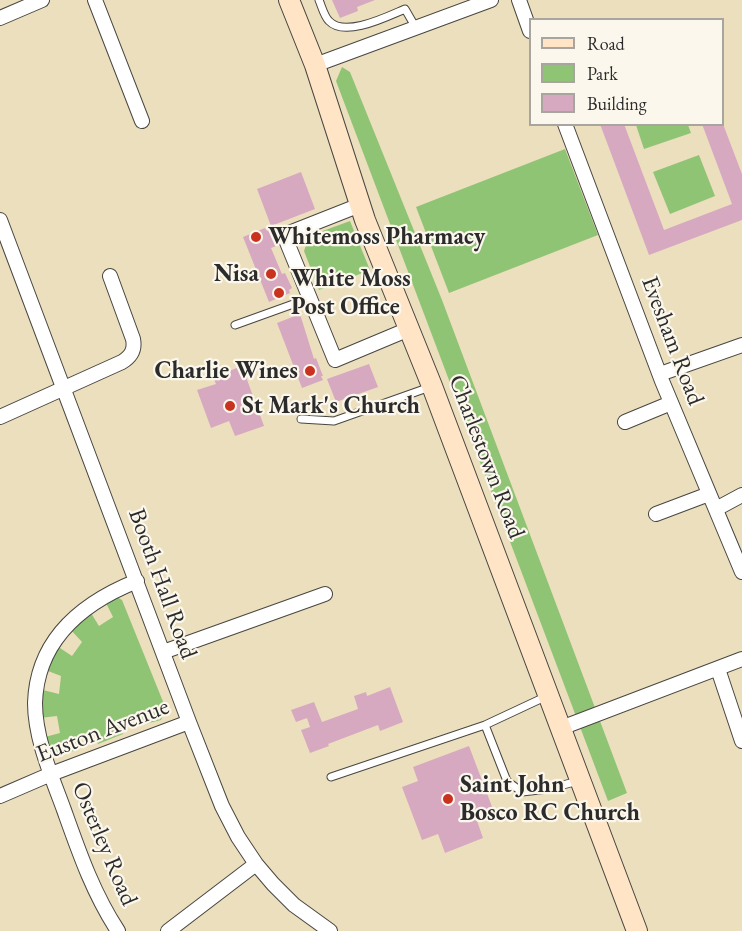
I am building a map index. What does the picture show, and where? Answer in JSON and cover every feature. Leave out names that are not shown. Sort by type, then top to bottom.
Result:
[{"type":"street","points":[[0,18],[42,0]]},
{"type":"street","points":[[95,0],[142,121]]},
{"type":"street","name":"Charlestown Road","points":[[289,0],[315,65],[360,205],[432,386],[636,931]]},
{"type":"street","points":[[315,65],[491,0]]},
{"type":"street","points":[[519,0],[529,27]]},
{"type":"street","name":"Evesham Road","points":[[566,126],[671,403],[742,572]]},
{"type":"street","points":[[360,205],[284,236],[335,360],[409,329]]},
{"type":"street","name":"Booth Hall Road","points":[[0,220],[222,806],[238,837],[256,864],[294,905],[330,931]]},
{"type":"street","points":[[0,417],[127,359],[134,350],[133,339],[110,276]]},
{"type":"street","points":[[660,374],[742,345]]},
{"type":"street","points":[[625,422],[671,403]]},
{"type":"street","points":[[656,514],[709,494]]},
{"type":"street","points":[[716,509],[742,495]]},
{"type":"street","name":"Osterley Road","points":[[118,931],[85,870],[51,774],[39,733],[35,704],[39,677],[45,658],[61,630],[118,588],[137,581]]},
{"type":"street","points":[[163,652],[325,594]]},
{"type":"street","points":[[561,728],[742,659]]},
{"type":"street","points":[[718,669],[742,741]]},
{"type":"street","name":"Euston Avenue","points":[[0,796],[51,774],[189,722]]},
{"type":"street","points":[[168,931],[256,864]]},
{"type":"lane","points":[[319,0],[328,20],[345,29],[372,22],[405,9],[416,28]]},
{"type":"lane","points":[[234,325],[310,298]]},
{"type":"lane","points":[[301,419],[334,421],[432,386]]},
{"type":"lane","points":[[331,777],[485,725],[549,695]]},
{"type":"lane","points":[[485,725],[507,781],[522,792],[548,789],[581,780]]},
{"type":"green space","points":[[342,67],[350,72],[442,300],[627,793],[608,801],[336,81]]},
{"type":"green space","points":[[636,126],[688,126],[691,133],[644,149]]},
{"type":"green space","points":[[565,149],[598,235],[449,293],[416,207]]},
{"type":"green space","points":[[699,155],[715,196],[670,214],[653,172]]},
{"type":"green space","points":[[350,221],[370,270],[319,290],[304,251],[309,236]]},
{"type":"green space","points":[[117,597],[122,600],[166,709],[161,720],[141,725],[137,716],[119,722],[123,734],[98,744],[93,731],[76,738],[79,750],[53,755],[45,737],[60,733],[57,716],[40,718],[43,690],[59,694],[61,676],[48,671],[57,646],[72,656],[82,642],[70,629],[91,613],[99,626],[113,617],[106,603]]},
{"type":"building","points":[[332,0],[375,0],[357,7],[358,11],[340,18]]},
{"type":"building","points":[[601,126],[625,126],[664,230],[732,204],[703,126],[724,126],[742,174],[742,220],[649,255]]},
{"type":"building","points":[[301,172],[315,209],[271,226],[257,189]]},
{"type":"building","points":[[265,228],[269,230],[276,246],[271,248],[282,274],[285,273],[292,288],[289,290],[290,293],[269,302],[243,237]]},
{"type":"building","points":[[300,314],[314,359],[316,358],[323,376],[321,376],[323,380],[302,388],[277,323]]},
{"type":"building","points":[[369,364],[378,387],[336,402],[327,379]]},
{"type":"building","name":"St Mark's Church","points":[[242,366],[264,426],[235,436],[229,421],[211,428],[197,390],[216,384],[213,377]]},
{"type":"building","points":[[390,687],[403,722],[380,731],[378,725],[310,753],[301,730],[310,727],[307,718],[296,722],[291,710],[314,702],[322,722],[358,709],[354,696],[366,692],[367,696]]},
{"type":"building","name":"Saint John Bosco RC Church","points":[[469,746],[494,812],[476,818],[483,838],[445,853],[438,834],[422,840],[402,787],[418,781],[413,767]]},
{"type":"place","name":"Whitemoss Pharmacy","points":[[256,237]]},
{"type":"place","name":"Nisa","points":[[271,274]]},
{"type":"place","name":"White Moss Post Office","points":[[279,293]]},
{"type":"place","name":"Charlie Wines","points":[[310,371]]},
{"type":"place","name":"St Mark's Church","points":[[230,406]]},
{"type":"place","name":"Saint John Bosco RC Church","points":[[448,799]]}]
